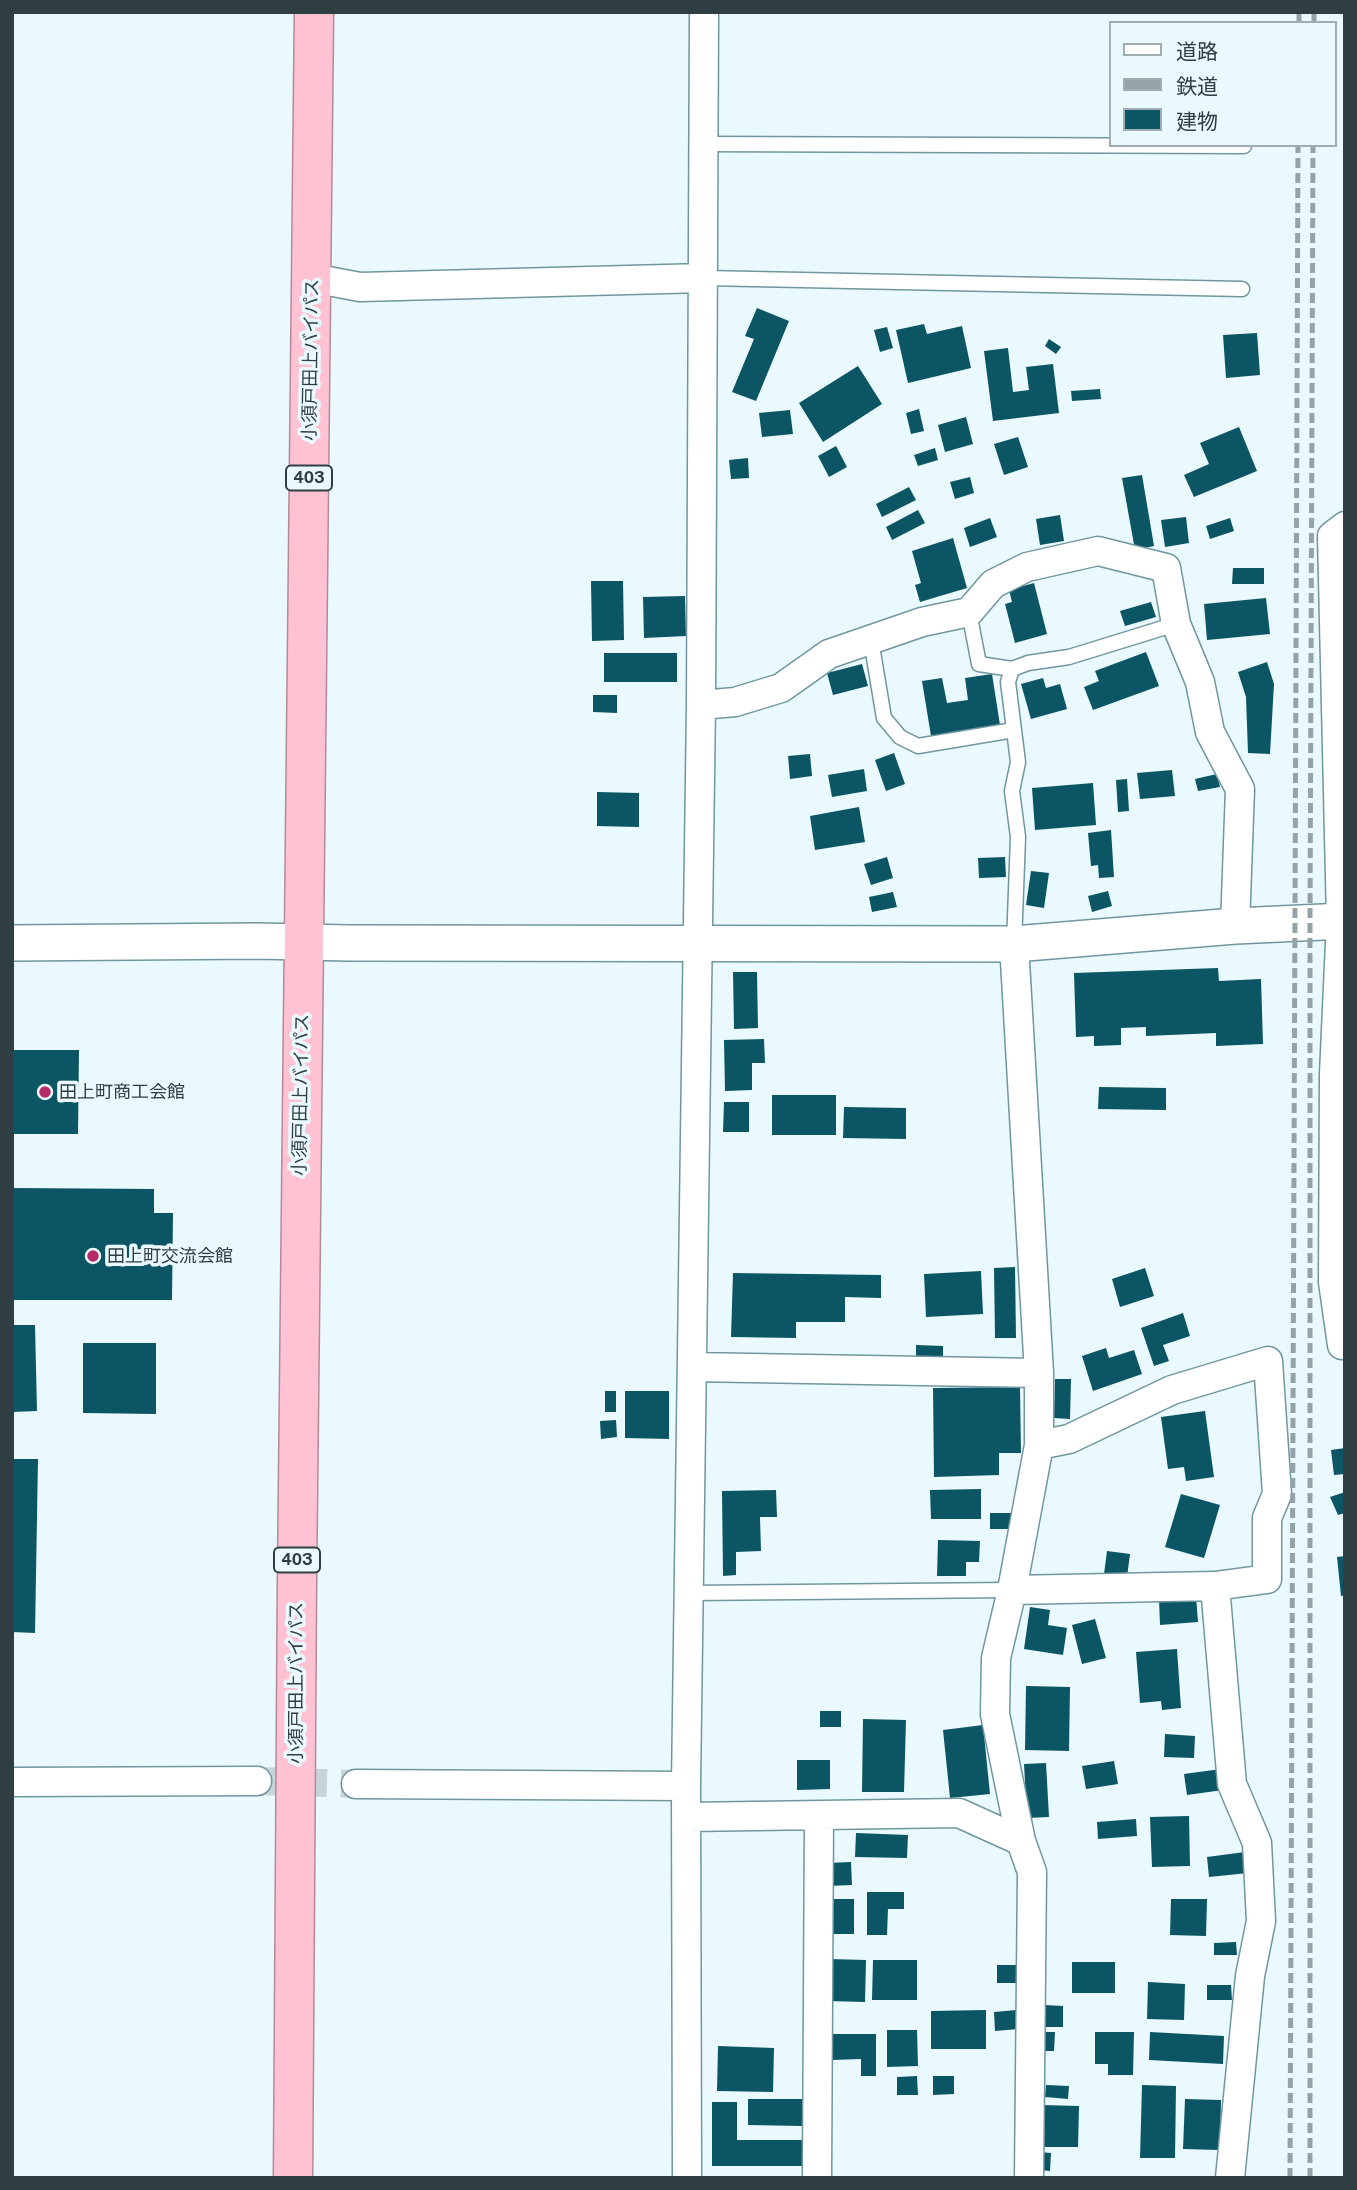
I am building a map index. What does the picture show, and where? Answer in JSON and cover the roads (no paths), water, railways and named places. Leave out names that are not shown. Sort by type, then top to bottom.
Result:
[{"type":"highway","name":"小須戸田上バイパス","points":[[293,2178],[314,12]]},
{"type":"street","points":[[687,2178],[686,1786],[699,943],[704,12]]},
{"type":"street","points":[[312,278],[360,287],[704,278]]},
{"type":"street","points":[[1344,1348],[1334,1282],[1343,921],[1332,536],[1345,526]]},
{"type":"street","points":[[701,705],[735,702],[781,688],[829,654],[922,622],[969,612],[993,584],[1027,567],[1098,551],[1166,568],[1176,624],[1200,682],[1210,732],[1240,789],[1235,926]]},
{"type":"street","points":[[12,943],[257,941],[1014,944],[1235,926],[1343,921]]},
{"type":"street","points":[[1014,944],[1039,1373],[1040,1445],[996,1658],[995,1714],[1021,1841],[1032,1872],[1029,2178]]},
{"type":"street","points":[[1012,1590],[1215,1586],[1267,1579],[1267,1518],[1277,1494],[1268,1361],[1172,1390],[1069,1438],[1040,1445]]},
{"type":"street","points":[[692,1367],[1039,1373]]},
{"type":"street","points":[[1215,1586],[1232,1784],[1258,1843],[1261,1922],[1250,1976],[1230,2178]]},
{"type":"street","points":[[12,1782],[257,1782]]},
{"type":"street","points":[[356,1784],[686,1786]]},
{"type":"street","points":[[686,1817],[958,1813],[1021,1841]]},
{"type":"street","points":[[817,2178],[819,1816]]},
{"type":"lane","points":[[704,144],[1108,145]]},
{"type":"lane","points":[[704,278],[1242,289]]},
{"type":"lane","points":[[969,612],[979,664],[1012,670],[1028,663],[1069,657],[1176,624]]},
{"type":"lane","points":[[871,640],[884,718],[900,737],[918,746],[1014,730]]},
{"type":"lane","points":[[1012,670],[1008,682],[1018,762],[1012,791],[1018,837],[1014,944]]},
{"type":"lane","points":[[689,1593],[1012,1590]]},
{"type":"tunnel","points":[[257,1781],[356,1784]]},
{"type":"railway","points":[[1299,12],[1299,21]]},
{"type":"railway","points":[[1314,12],[1314,21]]},
{"type":"railway","points":[[1290,2178],[1298,147]]},
{"type":"railway","points":[[1310,2178],[1313,147]]},
{"type":"place","name":"田上町商工会館","points":[[45,1092]]},
{"type":"place","name":"田上町交流会館","points":[[93,1256]]}]
